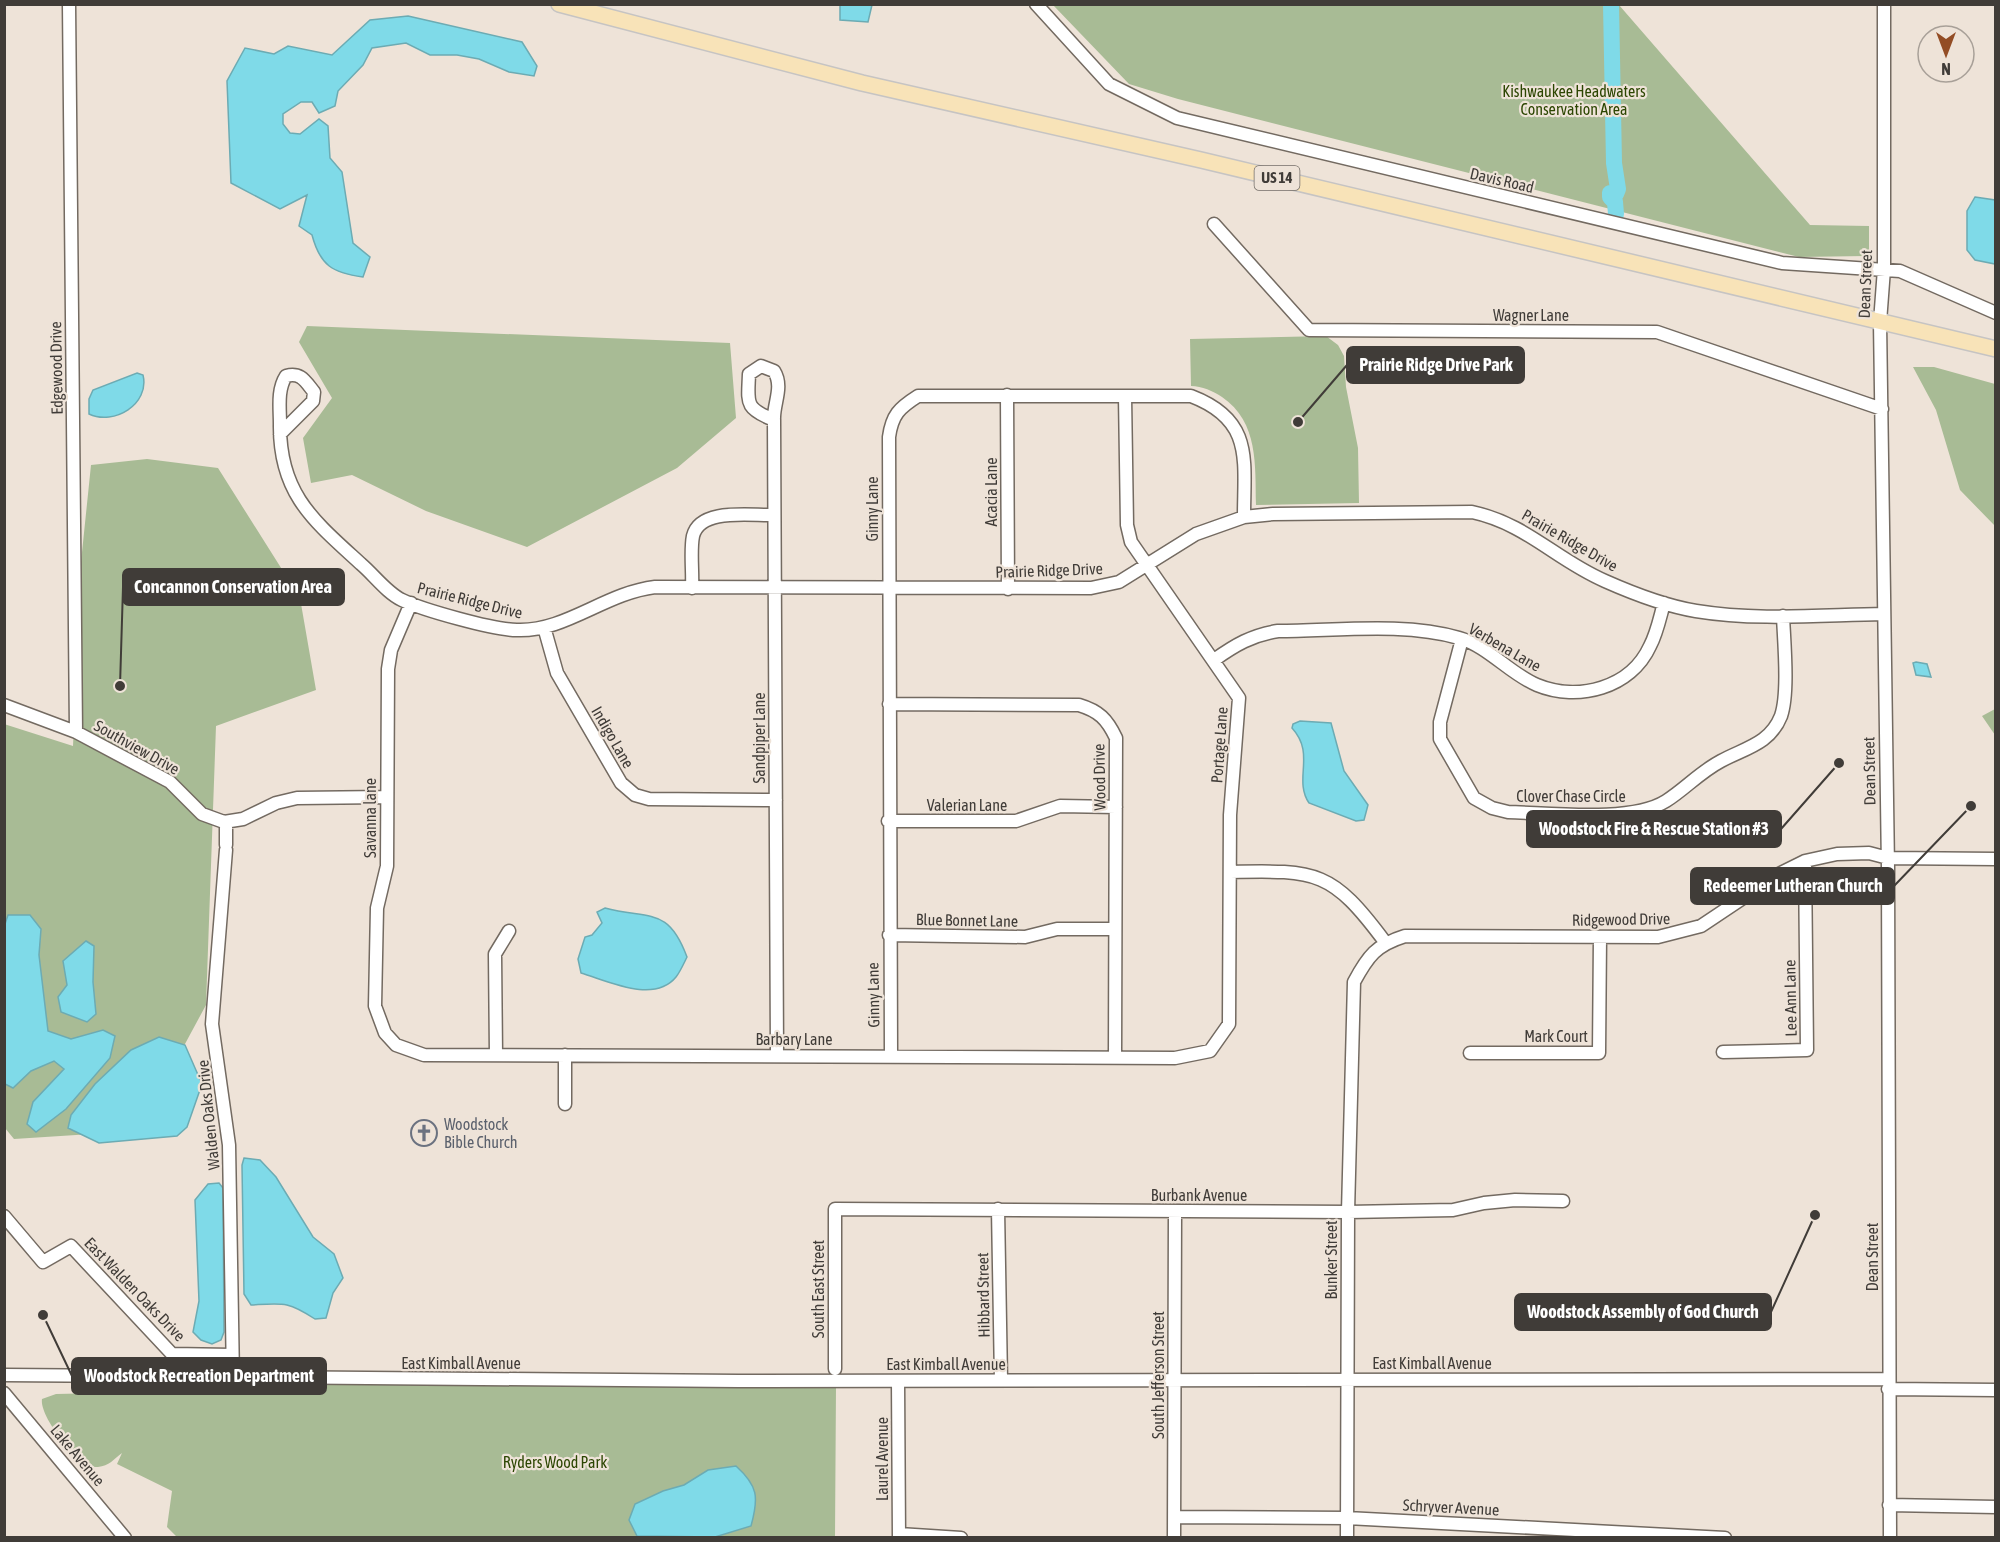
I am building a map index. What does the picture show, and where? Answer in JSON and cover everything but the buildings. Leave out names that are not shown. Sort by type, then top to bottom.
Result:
[{"type":"main road","name":"US 14","points":[[560,4],[862,83],[1200,160],[1995,349]]},
{"type":"street","name":"Edgewood Drive","points":[[69,4],[76,732]]},
{"type":"street","name":"Davis Road","points":[[1036,4],[1109,84],[1177,118],[1782,264],[1884,269],[1915,276],[1995,313]]},
{"type":"street","name":"Dean Street","points":[[1884,4],[1884,269],[1880,322],[1888,858],[1890,1538]]},
{"type":"street","name":"Wagner Lane","points":[[1214,224],[1309,330],[1657,332],[1882,409]]},
{"type":"street","name":"Prairie Ridge Drive","points":[[280,434],[313,401],[314,392],[301,376],[294,374],[286,376],[280,385],[280,434],[285,470],[296,497],[310,517],[400,599],[513,630],[544,627],[631,590],[1090,588],[1119,582],[1196,534],[1244,517],[1273,514],[1472,512],[1496,517],[1515,525],[1603,581],[1694,611],[1783,615],[1883,614]]},
{"type":"street","name":"Ginny Lane","points":[[891,1055],[888,821],[889,437],[891,422],[899,408],[918,396],[1191,396],[1212,404],[1225,415],[1238,432],[1243,454],[1244,517]]},
{"type":"street","name":"Acacia Lane","points":[[1007,396],[1008,588]]},
{"type":"street","name":"Portage Lane","points":[[1125,396],[1127,525],[1131,542],[1239,698],[1230,815],[1232,872],[1229,1024],[1210,1052]]},
{"type":"street","name":"Sandpiper Lane","points":[[774,420],[777,1055]]},
{"type":"street","points":[[692,588],[693,535],[698,526],[707,519],[718,516],[774,515]]},
{"type":"street","name":"Savanna lane","points":[[385,1033],[375,1006],[377,908],[387,866],[386,797],[390,660],[391,650],[411,603]]},
{"type":"street","name":"Verbena Lane","points":[[1214,660],[1242,640],[1278,631],[1424,630],[1462,639],[1536,685],[1563,693],[1589,692],[1607,687],[1625,676],[1638,664],[1650,647],[1664,603]]},
{"type":"street","name":"Clover Chase Circle","points":[[1462,639],[1440,722],[1440,739],[1474,798],[1492,808],[1508,812],[1618,814],[1639,812],[1666,801],[1699,773],[1754,747],[1770,735],[1781,715],[1784,696],[1783,615]]},
{"type":"street","name":"Indigo Lane","points":[[544,627],[557,673],[621,783],[635,795],[649,799],[776,800]]},
{"type":"street","name":"Wood Drive","points":[[889,704],[1079,705],[1096,711],[1108,722],[1116,738],[1115,1057]]},
{"type":"street","name":"Southview Drive","points":[[4,705],[76,732],[170,782],[202,814],[226,822]]},
{"type":"street","points":[[226,822],[243,819],[276,803],[297,798],[386,797]]},
{"type":"street","name":"Valerian Lane","points":[[888,821],[1017,821],[1060,806],[1116,807]]},
{"type":"street","name":"Walden Oaks Drive","points":[[226,822],[212,1024],[230,1145],[233,1378]]},
{"type":"street","name":"Ridgewood Drive","points":[[1385,942],[1405,936],[1432,935],[1658,937],[1701,926],[1779,874],[1805,861],[1847,853],[1869,853],[1888,858],[1995,859]]},
{"type":"street","name":"Lee Ann Lane","points":[[1723,1052],[1807,1050],[1805,861]]},
{"type":"street","points":[[1232,872],[1288,871],[1319,878],[1342,890],[1385,942]]},
{"type":"street","name":"Blue Bonnet Lane","points":[[889,935],[1024,937],[1057,928],[1115,929]]},
{"type":"street","points":[[496,1055],[495,954],[509,931]]},
{"type":"street","name":"Mark Court","points":[[1470,1053],[1599,1053],[1600,937]]},
{"type":"street","name":"Bunker Street","points":[[1347,1538],[1348,1212],[1354,982],[1365,962],[1385,942]]},
{"type":"street","name":"Barbary Lane","points":[[385,1033],[396,1045],[424,1055],[891,1055],[1175,1058],[1210,1052]]},
{"type":"street","points":[[564,1104],[565,1055]]},
{"type":"street","name":"Burbank Avenue","points":[[835,1209],[1348,1212],[1453,1210],[1484,1203],[1515,1200],[1563,1201]]},
{"type":"street","name":"South East Street","points":[[835,1209],[835,1369]]},
{"type":"street","name":"Hibbard Street","points":[[998,1209],[1001,1380]]},
{"type":"street","name":"South Jefferson Street","points":[[1174,1538],[1175,1212]]},
{"type":"street","name":"East Walden Oaks Drive","points":[[4,1216],[43,1263],[71,1246],[172,1354],[232,1355]]},
{"type":"street","name":"East Kimball Avenue","points":[[4,1375],[233,1378],[898,1381],[1347,1380],[1888,1384],[1995,1390]]},
{"type":"street","name":"Laurel Avenue","points":[[898,1381],[899,1536]]},
{"type":"street","name":"Lake Avenue","points":[[4,1393],[125,1538]]},
{"type":"street","points":[[1889,1504],[1995,1506]]},
{"type":"street","name":"Schryver Avenue","points":[[1174,1517],[1347,1518],[1725,1538]]},
{"type":"street","points":[[899,1536],[961,1538]]},
{"type":"green space","name":"Kishwaukee Headwaters Conservation Area","points":[[1053,5],[1619,5],[1810,225],[1869,226],[1869,252],[1866,256],[1799,257],[1178,99],[1129,84]]},
{"type":"green space","points":[[307,326],[730,343],[736,418],[677,468],[527,547],[426,511],[352,475],[311,483],[303,438],[332,398],[299,342]]},
{"type":"green space","points":[[1326,336],[1338,345],[1344,356],[1346,387],[1358,448],[1359,503],[1256,505],[1255,460],[1249,432],[1234,407],[1222,397],[1207,389],[1191,386],[1190,339]]},
{"type":"green space","points":[[1913,367],[1934,367],[1995,384],[1995,526],[1960,490],[1936,410]]},
{"type":"green space","points":[[147,459],[218,468],[300,598],[316,690],[216,726],[206,1005],[138,1131],[14,1139],[5,1128],[4,724],[73,746],[81,562],[91,465]]},
{"type":"green space","points":[[1995,709],[1995,735],[1982,716]]},
{"type":"green space","name":"Ryders Wood Park","points":[[153,1385],[836,1387],[835,1537],[177,1537],[167,1527],[172,1491],[117,1464],[122,1453],[108,1464],[98,1467],[81,1460],[54,1429],[47,1418],[42,1399],[56,1394],[149,1392]]},
{"type":"water","points":[[840,5],[872,5],[868,22],[840,20]]},
{"type":"water","points":[[408,16],[522,42],[537,66],[534,76],[509,72],[479,59],[457,55],[430,55],[406,43],[372,48],[363,65],[338,91],[335,106],[319,113],[312,102],[301,102],[283,114],[283,124],[290,133],[300,134],[319,119],[328,126],[330,158],[342,172],[353,243],[370,257],[363,277],[343,273],[335,270],[323,260],[312,235],[299,226],[307,195],[280,209],[231,183],[227,81],[245,48],[274,54],[288,46],[332,55],[370,20]]},
{"type":"water","points":[[1975,197],[1995,200],[1995,264],[1975,260],[1967,250],[1967,211]]},
{"type":"water","points":[[137,373],[143,375],[144,385],[136,403],[128,410],[109,417],[89,414],[89,399],[93,390]]},
{"type":"water","points":[[1913,663],[1927,664],[1931,677],[1916,675]]},
{"type":"water","points":[[1300,721],[1331,723],[1344,771],[1368,805],[1364,820],[1356,821],[1309,803],[1303,785],[1303,747],[1292,728],[1293,724]]},
{"type":"water","points":[[605,908],[646,915],[665,922],[680,941],[687,957],[676,977],[667,985],[643,990],[617,985],[581,973],[578,959],[585,937],[592,935],[602,923],[597,912]]},
{"type":"water","points":[[8,915],[30,915],[41,929],[39,955],[48,1031],[71,1039],[103,1030],[115,1036],[110,1058],[66,1109],[36,1132],[27,1124],[33,1102],[64,1069],[54,1061],[31,1071],[13,1088],[5,1084],[4,927]]},
{"type":"water","points":[[86,941],[94,946],[93,982],[96,1014],[87,1022],[61,1012],[58,997],[67,985],[63,961]]},
{"type":"water","points":[[159,1037],[185,1045],[202,1084],[187,1127],[177,1136],[99,1143],[68,1128],[71,1115],[95,1084],[131,1050]]},
{"type":"water","points":[[244,1158],[260,1160],[276,1177],[313,1237],[334,1254],[343,1278],[333,1293],[326,1318],[315,1319],[285,1304],[251,1305],[244,1294],[242,1165]]},
{"type":"water","points":[[219,1183],[223,1188],[224,1332],[221,1340],[212,1344],[201,1340],[193,1332],[199,1301],[195,1200],[208,1184]]},
{"type":"water","points":[[736,1466],[749,1480],[755,1493],[756,1500],[751,1526],[715,1537],[637,1536],[629,1520],[635,1504],[663,1491],[684,1485],[708,1470]]},
{"type":"waterway","points":[[1611,4],[1614,163],[1618,189],[1616,194],[1610,193],[1610,197],[1615,202],[1616,214]]},
{"type":"place","name":"Prairie Ridge Drive Park","points":[[1298,422]]},
{"type":"place","name":"Concannon Conservation Area","points":[[120,686]]},
{"type":"place","name":"Woodstock Fire & Rescue Station #3","points":[[1839,763]]},
{"type":"place","name":"Redeemer Lutheran Church","points":[[1971,806]]},
{"type":"place","name":"Woodstock Bible Church","points":[[424,1133]]},
{"type":"place","name":"Woodstock Assembly of God Church","points":[[1815,1215]]},
{"type":"place","name":"Woodstock Recreation Department","points":[[43,1315]]}]
